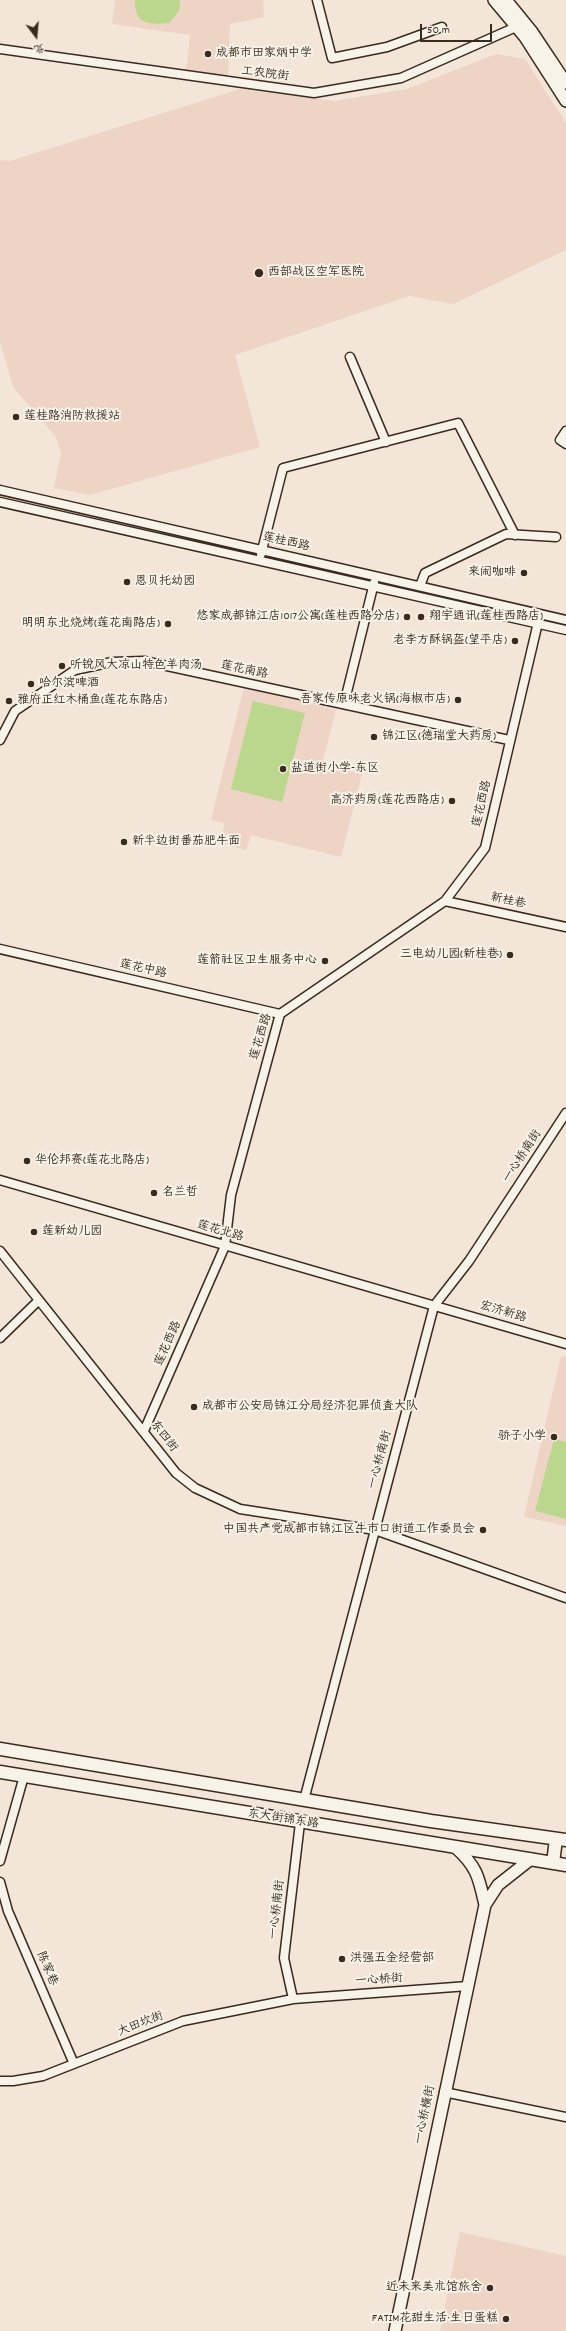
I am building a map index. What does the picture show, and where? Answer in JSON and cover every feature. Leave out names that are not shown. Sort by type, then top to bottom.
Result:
[{"type":"main road","name":"东大街锦东路","points":[[0,1748],[458,1825],[561,1839]]},
{"type":"main road","name":"东大街锦东路","points":[[0,1772],[300,1823],[566,1865]]},
{"type":"main road","points":[[455,1847],[458,1825]]},
{"type":"main road","points":[[553,1863],[561,1839]]},
{"type":"street","points":[[317,0],[332,58],[387,47],[442,27]]},
{"type":"street","points":[[494,0],[516,27],[566,101]]},
{"type":"street","points":[[506,0],[532,32],[566,83]]},
{"type":"street","name":"工农院街","points":[[0,49],[314,93],[401,78],[516,27]]},
{"type":"street","points":[[350,357],[386,442]]},
{"type":"street","points":[[259,561],[283,468],[458,423],[514,535]]},
{"type":"street","points":[[566,431],[560,440],[566,444]]},
{"type":"street","name":"莲桂西路","points":[[0,490],[566,619]]},
{"type":"street","name":"莲桂西路","points":[[0,502],[566,630]]},
{"type":"street","points":[[420,586],[425,573],[506,534],[556,536]]},
{"type":"street","points":[[344,704],[372,587],[376,576]]},
{"type":"street","name":"莲花西路","points":[[144,1431],[224,1246],[231,1195],[280,1014],[445,901],[485,848],[540,614]]},
{"type":"street","name":"莲花南路","points":[[0,740],[15,711],[75,670],[112,662],[144,661],[510,740]]},
{"type":"street","name":"新桂巷","points":[[445,901],[566,927]]},
{"type":"street","name":"莲花中路","points":[[0,949],[280,1014]]},
{"type":"street","name":"一心桥南街","points":[[304,1800],[434,1306],[469,1262],[566,1113]]},
{"type":"street","name":"莲花北路","points":[[0,1180],[434,1306]]},
{"type":"street","name":"东四街","points":[[0,1251],[176,1473],[194,1488],[240,1509],[375,1530],[566,1598]]},
{"type":"street","points":[[0,1338],[39,1300]]},
{"type":"street","name":"宏济新路","points":[[434,1306],[566,1344]]},
{"type":"street","points":[[0,1861],[24,1776]]},
{"type":"street","name":"一心桥南街","points":[[293,1999],[284,1958],[300,1823]]},
{"type":"street","name":"一心桥横街","points":[[455,1847],[468,1858],[478,1873],[485,1905]]},
{"type":"street","name":"一心桥横街","points":[[394,2331],[485,1905],[498,1885],[531,1859]]},
{"type":"street","name":"陈家巷","points":[[0,1882],[8,1911],[74,2064]]},
{"type":"street","name":"一心桥街","points":[[293,1999],[468,1986]]},
{"type":"street","name":"大田坎街","points":[[0,2081],[13,2081],[43,2076],[184,2021],[293,1999]]},
{"type":"street","points":[[444,2092],[566,2117]]},
{"type":"shaded area","name":"成都市田家炳中学","points":[[115,0],[263,0],[264,17],[230,24],[228,76],[196,75],[186,72],[190,35],[112,24]]},
{"type":"shaded area","name":"西部战区空军医院","points":[[496,54],[525,59],[566,123],[566,250],[453,304],[409,296],[235,355],[260,447],[90,495],[54,488],[61,454],[56,437],[13,387],[0,341],[0,160],[10,161],[240,89],[334,101],[407,89]]},
{"type":"shaded area","name":"盐道街小学-东区","points":[[244,687],[336,710],[322,764],[362,774],[341,857],[251,835],[246,850],[220,843],[225,823],[211,820]]},
{"type":"shaded area","name":"骄子小学","points":[[561,1356],[566,1357],[566,1526],[524,1517]]},
{"type":"shaded area","points":[[460,2232],[566,2256],[566,2331],[440,2331]]},
{"type":"green space","points":[[135,0],[180,0],[179,11],[169,23],[149,23],[140,18],[137,14]]},
{"type":"green space","points":[[253,701],[305,713],[282,802],[231,789]]},
{"type":"green space","points":[[554,1439],[566,1442],[566,1519],[535,1511]]},
{"type":"place","name":"成都市田家炳中学","points":[[208,54]]},
{"type":"place","name":"西部战区空军医院","points":[[259,273]]},
{"type":"place","name":"莲桂路消防救援站","points":[[16,417]]},
{"type":"place","name":"来闹咖啡","points":[[524,573]]},
{"type":"place","name":"恩贝托幼园","points":[[127,582]]},
{"type":"place","name":"悠家成都锦江店1017公寓(莲桂西路分店)","points":[[407,617]]},
{"type":"place","name":"翔宇通讯(莲桂西路店)","points":[[421,617]]},
{"type":"place","name":"明明东北烧烤(莲花南路店)","points":[[168,624]]},
{"type":"place","name":"老李方酥锅盔(望平店)","points":[[515,641]]},
{"type":"place","name":"听锐风大凉山特色羊肉汤","points":[[62,666]]},
{"type":"place","name":"哈尔滨啤酒","points":[[31,684]]},
{"type":"place","name":"吾家传原味老火锅(海椒市店)","points":[[458,700]]},
{"type":"place","name":"雅府正红木桶鱼(莲花东路店)","points":[[9,701]]},
{"type":"place","name":"锦江区(德瑞堂大药房)","points":[[374,737]]},
{"type":"place","name":"盐道街小学-东区","points":[[283,769]]},
{"type":"place","name":"高济药房(莲花西路店)","points":[[452,801]]},
{"type":"place","name":"新半边街番茄肥牛面","points":[[124,842]]},
{"type":"place","name":"三电幼儿园(新桂巷)","points":[[510,955]]},
{"type":"place","name":"莲箭社区卫生服务中心","points":[[325,961]]},
{"type":"place","name":"华伦邦赛(莲花北路店)","points":[[27,1161]]},
{"type":"place","name":"名兰哲","points":[[154,1193]]},
{"type":"place","name":"莲新幼儿园","points":[[34,1232]]},
{"type":"place","name":"成都市公安局锦江分局经济犯罪侦查大队","points":[[194,1407]]},
{"type":"place","name":"骄子小学","points":[[554,1437]]},
{"type":"place","name":"中国共产党成都市锦江区牛市口街道工作委员会","points":[[483,1530]]},
{"type":"place","name":"洪强五金经营部","points":[[342,1959]]},
{"type":"place","name":"近未来美术馆旅舍","points":[[490,2288]]},
{"type":"place","name":"FATIM花甜生活·生日蛋糕","points":[[506,2319]]}]
